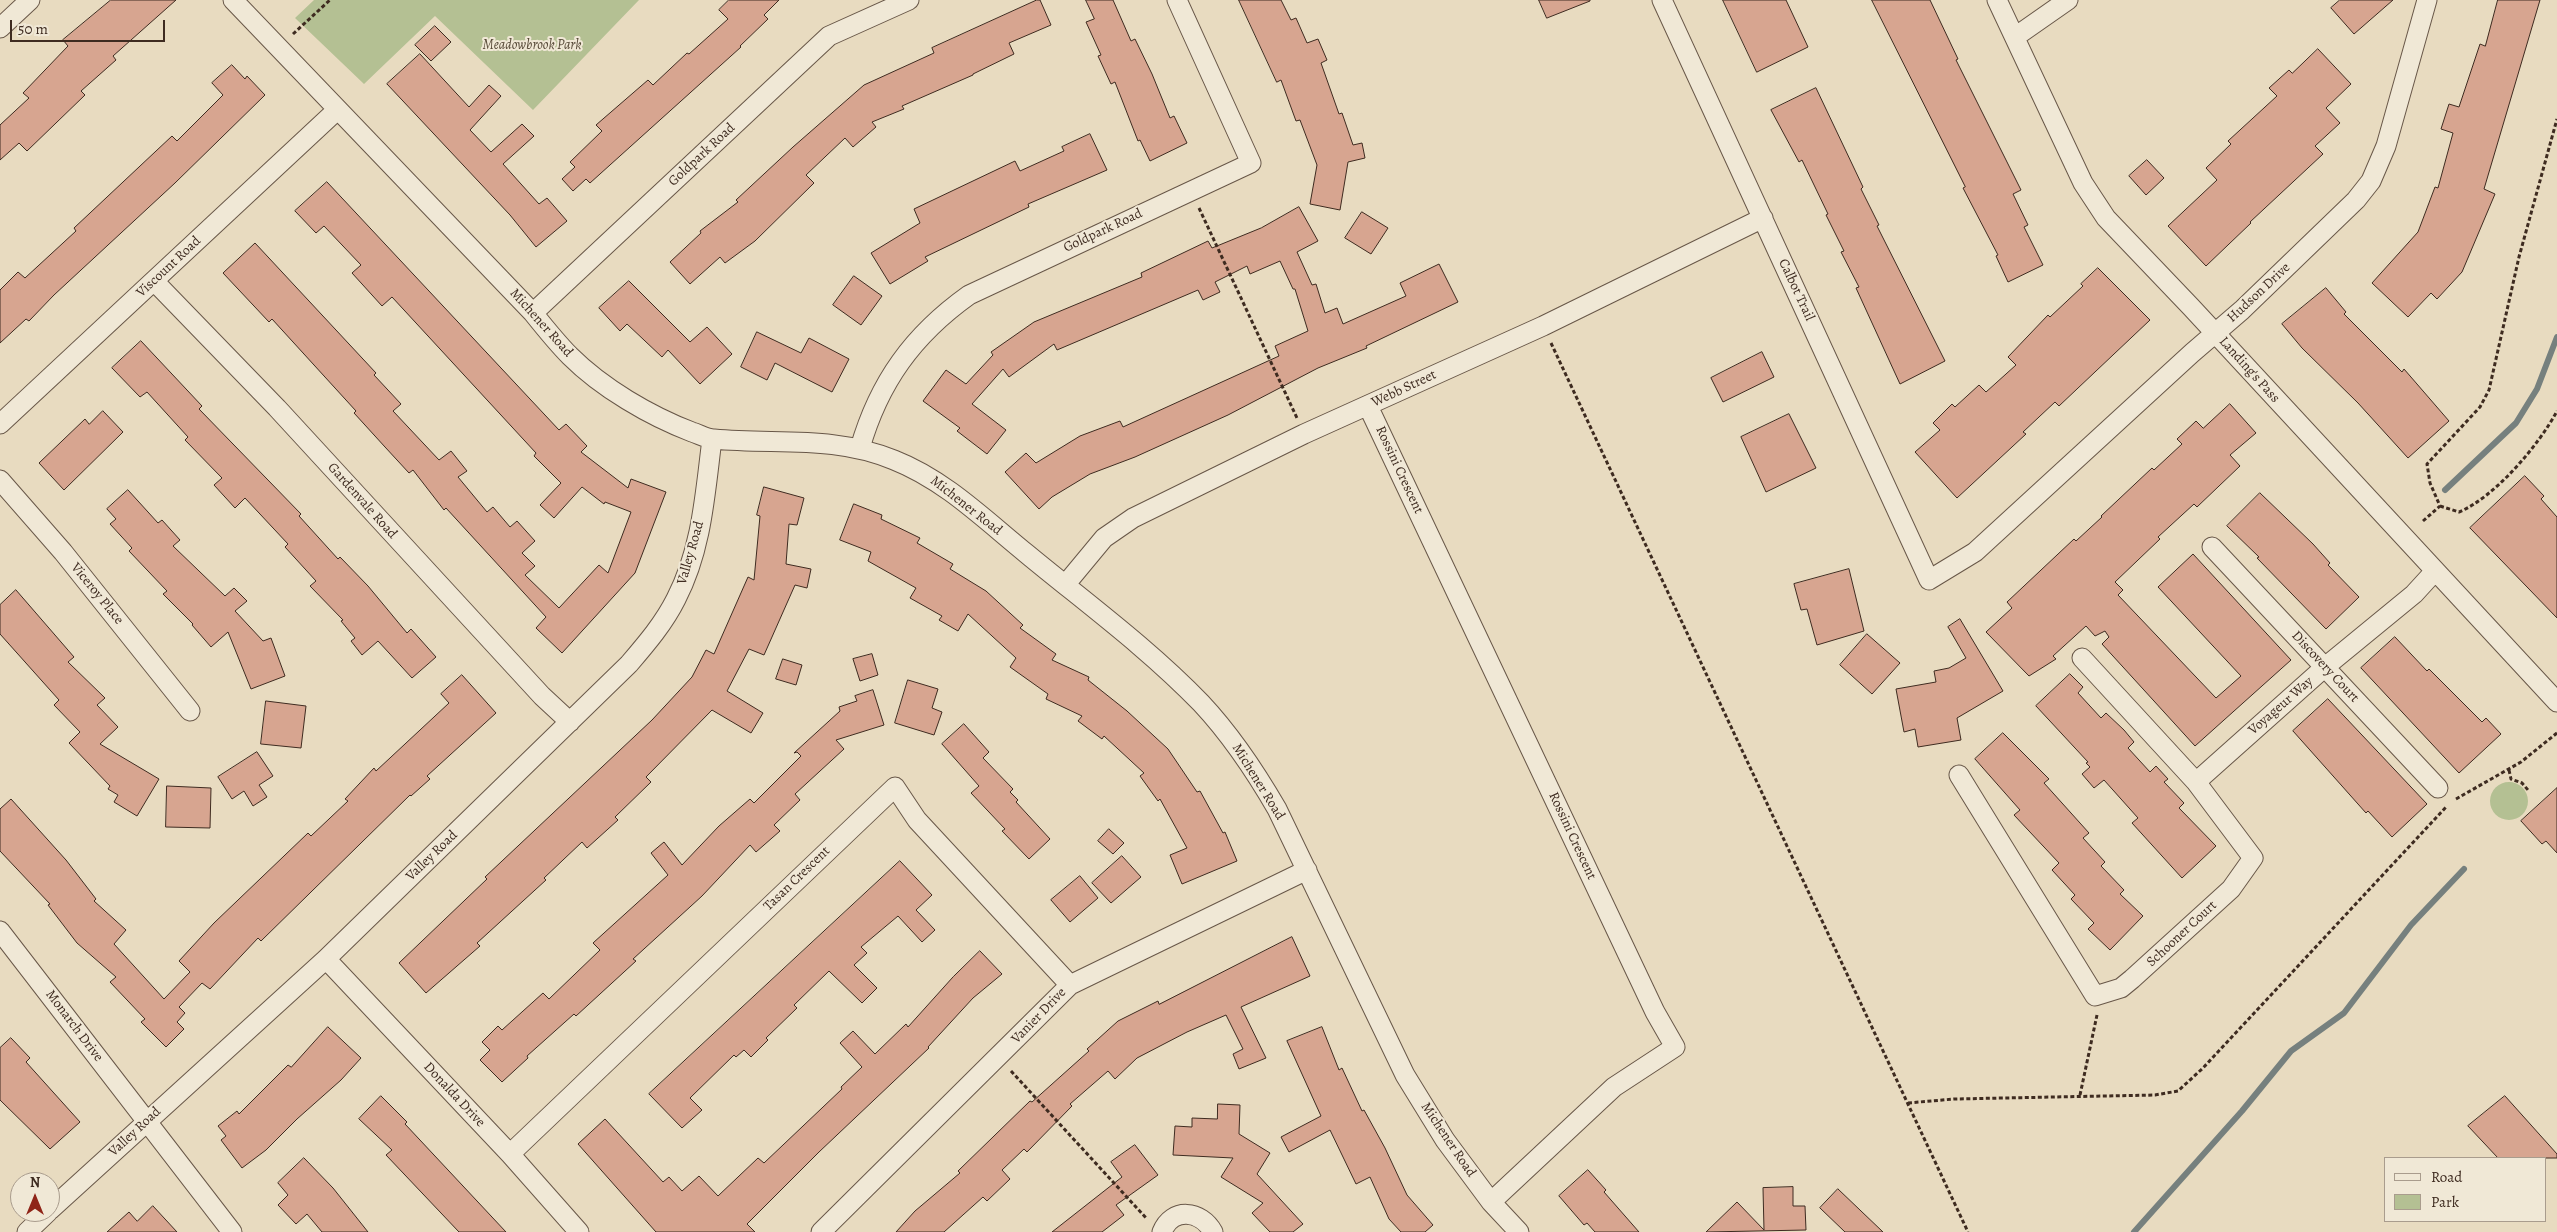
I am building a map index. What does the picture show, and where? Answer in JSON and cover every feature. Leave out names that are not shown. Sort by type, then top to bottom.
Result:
[{"type":"street","points":[[0,28],[30,0]]},
{"type":"street","name":"Michener Road","points":[[233,0],[534,314],[570,357],[622,396],[654,415],[712,439],[788,440],[860,448],[894,460],[924,474],[950,492],[1163,667],[1201,704],[1257,775],[1307,870],[1405,1075],[1445,1140],[1491,1202],[1519,1232]]},
{"type":"street","name":"Goldpark Road","points":[[534,314],[829,36],[909,0]]},
{"type":"street","name":"Goldpark Road","points":[[860,448],[868,419],[898,365],[916,339],[941,314],[968,295],[1251,163],[1177,0]]},
{"type":"street","name":"Calbot Trail","points":[[1662,0],[1929,580]]},
{"type":"street","name":"Landing's Pass","points":[[1997,0],[2083,183],[2106,218],[2216,333],[2557,702]]},
{"type":"street","points":[[2015,37],[2068,0]]},
{"type":"street","name":"Hudson Drive","points":[[1929,580],[1975,552],[2216,333],[2349,208],[2371,181],[2386,146],[2427,0]]},
{"type":"street","name":"Viscount Road","points":[[0,424],[337,110]]},
{"type":"street","name":"Webb Street","points":[[1065,585],[1104,538],[1117,527],[1304,434],[1543,326],[1763,218]]},
{"type":"street","name":"Gardenvale Road","points":[[154,281],[277,408],[542,696],[570,722]]},
{"type":"street","name":"Rossini Crescent","points":[[1368,406],[1655,1012],[1675,1047],[1614,1087],[1491,1202]]},
{"type":"street","name":"Valley Road","points":[[60,1201],[326,959],[629,664],[657,631],[676,599],[690,567],[699,535],[712,439]]},
{"type":"street","name":"Viceroy Place","points":[[0,480],[63,552],[190,711]]},
{"type":"street","name":"Discovery Court","points":[[2212,546],[2438,788]]},
{"type":"street","name":"Voyageur Way","points":[[2196,782],[2325,667],[2414,594],[2435,571]]},
{"type":"street","name":"Schooner Court","points":[[2082,658],[2196,782],[2253,858],[2231,889],[2132,979],[2121,988],[2100,995]]},
{"type":"street","points":[[1959,775],[2080,973],[2096,996],[2100,995]]},
{"type":"street","name":"Tasan Crescent","points":[[510,1154],[895,787],[917,820],[1070,985]]},
{"type":"street","name":"Vanier Drive","points":[[821,1232],[1070,985],[1307,870]]},
{"type":"street","name":"Monarch Drive","points":[[0,931],[232,1232]]},
{"type":"street","name":"Donalda Drive","points":[[326,959],[510,1154],[579,1232]]},
{"type":"street","points":[[1157,1228],[1170,1220],[1186,1214],[1202,1218],[1213,1232]]},
{"type":"street","name":"Valley Road","points":[[26,1232],[37,1222]]},
{"type":"path","points":[[278,48],[330,0]]},
{"type":"path","points":[[2440,506],[2427,474],[2427,464],[2432,456],[2480,407],[2489,390],[2519,257],[2557,118]]},
{"type":"path","points":[[1196,203],[1304,434]]},
{"type":"path","points":[[1543,326],[1968,1232]]},
{"type":"path","points":[[2440,506],[2459,512],[2482,498],[2530,453],[2557,411]]},
{"type":"path","points":[[2423,521],[2440,506]]},
{"type":"path","points":[[1908,1103],[2080,1095],[2167,1094],[2186,1085],[2449,805],[2469,791],[2509,770],[2557,733]]},
{"type":"path","points":[[2509,770],[2511,779],[2522,783],[2528,790]]},
{"type":"path","points":[[2080,1095],[2095,1033],[2100,995]]},
{"type":"path","points":[[998,1058],[1157,1228]]},
{"type":"green space","name":"Meadowbrook Park","points":[[314,0],[639,0],[533,110],[435,16],[364,84],[295,18]]},
{"type":"green space","points":[[2509,782],[2523,787],[2528,801],[2523,815],[2509,820],[2495,815],[2490,801],[2495,787]]},
{"type":"building","points":[[111,0],[176,0],[113,56],[116,60],[81,91],[85,95],[27,151],[19,143],[0,160],[0,125],[29,98],[23,93],[68,46],[63,40]]},
{"type":"building","points":[[729,0],[779,0],[764,15],[768,19],[741,47],[590,183],[586,179],[573,191],[562,179],[575,167],[570,162],[602,131],[596,125],[648,80],[653,85],[687,53],[689,54],[728,19],[719,10]]},
{"type":"building","points":[[1040,0],[1051,25],[1009,43],[1014,54],[973,75],[902,106],[904,109],[872,122],[876,127],[853,147],[845,138],[806,175],[814,183],[755,241],[725,263],[720,257],[690,284],[670,262],[701,233],[700,231],[738,202],[736,200],[793,147],[864,85],[934,53],[932,48]]},
{"type":"building","points":[[1086,0],[1113,0],[1131,41],[1135,39],[1152,74],[1170,118],[1174,116],[1187,143],[1150,161],[1140,140],[1138,141],[1115,82],[1111,84],[1098,56],[1101,55],[1086,22],[1094,19]]},
{"type":"building","points":[[1239,0],[1281,0],[1291,20],[1296,18],[1307,43],[1318,39],[1327,60],[1321,63],[1339,114],[1342,113],[1353,145],[1362,143],[1365,158],[1348,162],[1340,210],[1310,204],[1317,165],[1300,120],[1296,121],[1281,80],[1277,82]]},
{"type":"building","points":[[1539,0],[1590,0],[1590,1],[1547,18]]},
{"type":"building","points":[[1723,0],[1786,0],[1808,47],[1757,72]]},
{"type":"building","points":[[1872,0],[1930,0],[1958,59],[1956,60],[2021,190],[2013,194],[2028,225],[2024,227],[2043,265],[2008,282],[1996,256],[1998,255],[1963,188],[1965,187]]},
{"type":"building","points":[[2340,0],[2393,0],[2354,34],[2331,8]]},
{"type":"building","points":[[2498,0],[2540,0],[2484,189],[2495,194],[2462,272],[2437,299],[2431,293],[2408,317],[2372,283],[2418,232],[2435,187],[2438,188],[2453,133],[2441,129],[2449,104],[2459,107],[2480,44],[2485,46]]},
{"type":"building","points":[[435,26],[451,42],[431,61],[415,45]]},
{"type":"building","points":[[2318,49],[2351,84],[2326,108],[2340,123],[2315,146],[2323,154],[2206,266],[2168,226],[2217,180],[2206,168],[2231,144],[2228,141],[2277,96],[2269,88],[2289,70],[2292,73]]},
{"type":"building","points":[[420,54],[469,107],[489,85],[501,96],[470,130],[491,152],[522,124],[534,136],[503,164],[539,204],[547,198],[567,221],[536,247],[510,215],[387,84]]},
{"type":"building","points":[[232,65],[245,79],[247,76],[265,95],[29,321],[26,319],[0,343],[0,290],[18,272],[25,278],[76,231],[74,228],[172,136],[177,141],[223,95],[212,83]]},
{"type":"building","points":[[1816,88],[1863,187],[1861,189],[1879,225],[1877,226],[1945,361],[1900,384],[1856,288],[1859,287],[1841,252],[1844,251],[1826,215],[1828,214],[1802,160],[1799,162],[1771,110]]},
{"type":"building","points":[[1090,134],[1107,170],[1028,204],[1029,207],[925,257],[928,261],[890,284],[871,253],[920,223],[914,209],[1015,161],[1020,171],[1064,151],[1062,147]]},
{"type":"building","points":[[2147,160],[2164,178],[2146,195],[2129,176]]},
{"type":"building","points":[[327,182],[559,430],[566,424],[587,446],[581,452],[628,488],[631,479],[666,492],[635,573],[562,653],[536,628],[546,617],[446,508],[444,510],[413,470],[409,473],[385,447],[354,413],[356,411],[272,319],[269,322],[223,273],[255,243],[376,373],[374,375],[401,404],[393,411],[439,460],[451,451],[467,471],[458,477],[487,512],[493,507],[510,527],[517,521],[535,541],[522,553],[535,566],[525,575],[559,608],[599,565],[608,573],[631,512],[605,502],[604,504],[582,487],[554,518],[540,505],[561,483],[534,456],[536,453],[392,297],[382,306],[352,273],[361,265],[324,226],[316,233],[295,211]]},
{"type":"building","points":[[1299,207],[1318,241],[1297,252],[1312,285],[1316,284],[1325,313],[1337,308],[1343,324],[1406,296],[1400,283],[1439,264],[1458,302],[1366,346],[1367,348],[1318,368],[1228,415],[1135,457],[1090,474],[1052,497],[1039,509],[1005,472],[1026,453],[1036,463],[1080,436],[1120,421],[1123,427],[1279,356],[1275,346],[1308,331],[1295,289],[1293,289],[1280,261],[1250,274],[1247,266],[1215,282],[1220,292],[1203,300],[1198,290],[1057,350],[1054,344],[1009,377],[1003,369],[972,404],[1006,430],[987,454],[957,431],[960,428],[923,401],[946,370],[966,384],[993,355],[991,352],[1034,322],[1142,277],[1141,273],[1208,241],[1212,248],[1261,228]]},
{"type":"building","points":[[1362,212],[1388,228],[1371,254],[1345,238]]},
{"type":"building","points":[[2098,268],[2150,320],[2059,406],[2055,402],[2023,432],[2026,434],[1957,498],[1915,452],[1940,430],[1933,423],[1952,404],[1955,407],[1979,385],[1986,392],[2016,365],[2008,357],[2048,315],[2050,317],[2083,286],[2081,284]]},
{"type":"building","points":[[854,276],[882,296],[861,325],[833,305]]},
{"type":"building","points":[[629,281],[690,342],[707,327],[732,354],[700,384],[668,350],[662,357],[627,324],[620,331],[599,308]]},
{"type":"building","points":[[2326,288],[2346,312],[2344,314],[2402,372],[2404,369],[2449,421],[2408,458],[2358,403],[2302,348],[2282,324]]},
{"type":"building","points":[[757,332],[801,353],[809,338],[849,359],[832,392],[775,363],[767,380],[741,367]]},
{"type":"building","points":[[141,341],[202,406],[199,409],[301,514],[299,516],[338,559],[340,557],[368,586],[407,633],[411,629],[436,657],[412,678],[378,641],[362,655],[351,641],[355,638],[341,621],[343,620],[310,586],[316,581],[285,547],[288,544],[245,498],[235,508],[214,485],[222,478],[185,440],[188,437],[147,392],[140,397],[112,368]]},
{"type":"building","points":[[1762,352],[1774,377],[1723,402],[1711,378]]},
{"type":"building","points":[[2230,404],[2256,433],[2230,455],[2240,466],[2197,507],[2194,504],[2158,537],[2160,539],[2115,582],[2123,590],[2118,595],[2216,698],[2241,676],[2158,587],[2193,554],[2291,660],[2195,746],[2102,644],[2109,637],[2105,631],[2095,636],[2086,626],[2053,656],[2056,659],[2029,676],[1986,632],[2012,608],[2007,602],[2074,539],[2076,541],[2102,517],[2152,468],[2154,470],[2182,444],[2177,439],[2196,421],[2203,428]]},
{"type":"building","points":[[103,411],[123,432],[64,490],[39,463],[85,419],[89,424]]},
{"type":"building","points":[[1789,414],[1816,468],[1766,492],[1741,437]]},
{"type":"building","points":[[2525,476],[2544,496],[2541,499],[2557,517],[2557,618],[2470,528]]},
{"type":"building","points":[[764,487],[804,498],[797,525],[789,524],[786,564],[811,569],[807,588],[795,585],[764,655],[749,649],[727,691],[763,713],[751,733],[712,710],[646,777],[651,782],[615,817],[618,820],[587,848],[582,842],[544,878],[546,880],[477,943],[480,946],[426,993],[399,963],[487,879],[485,877],[652,720],[692,677],[706,650],[714,654],[748,577],[754,580],[760,516],[757,515]]},
{"type":"building","points":[[128,490],[158,523],[162,520],[180,540],[173,546],[225,596],[234,588],[247,601],[235,611],[263,641],[271,638],[285,676],[251,689],[228,632],[211,647],[193,624],[163,594],[167,591],[129,551],[132,548],[110,524],[116,519],[107,509]]},
{"type":"building","points":[[2260,493],[2313,544],[2330,563],[2328,565],[2359,597],[2326,629],[2257,558],[2259,557],[2227,526]]},
{"type":"building","points":[[854,504],[882,515],[881,519],[920,538],[917,543],[953,564],[950,569],[986,591],[1023,625],[1020,628],[1056,654],[1052,660],[1089,677],[1088,680],[1127,711],[1168,749],[1197,792],[1200,791],[1223,833],[1225,832],[1237,861],[1182,884],[1170,855],[1187,848],[1160,799],[1158,801],[1140,776],[1144,773],[1104,736],[1102,739],[1078,721],[1082,716],[1046,699],[1048,694],[1010,667],[1016,658],[968,614],[958,631],[939,620],[942,616],[910,598],[916,588],[868,561],[871,552],[840,540]]},
{"type":"building","points":[[1849,569],[1864,631],[1817,645],[1807,609],[1801,610],[1794,584]]},
{"type":"building","points":[[16,590],[74,657],[68,662],[105,698],[97,705],[118,727],[100,744],[159,779],[137,816],[114,802],[118,795],[108,789],[110,786],[69,743],[80,732],[54,705],[59,700],[0,634],[0,605]]},
{"type":"building","points":[[1960,619],[2003,691],[1957,718],[1961,740],[1918,747],[1915,729],[1904,732],[1896,689],[1936,682],[1934,671],[1949,668],[1966,658],[1948,627]]},
{"type":"building","points":[[1867,634],[1900,663],[1872,694],[1840,665]]},
{"type":"building","points":[[2395,637],[2427,671],[2429,669],[2482,722],[2486,718],[2501,734],[2459,773],[2361,668]]},
{"type":"building","points":[[872,654],[878,675],[860,681],[853,659]]},
{"type":"building","points":[[783,659],[802,665],[796,685],[776,679]]},
{"type":"building","points":[[2070,674],[2083,687],[2078,693],[2101,718],[2106,713],[2134,742],[2128,748],[2150,772],[2156,766],[2168,779],[2164,782],[2184,803],[2179,808],[2216,846],[2182,878],[2132,823],[2138,818],[2104,780],[2094,788],[2082,774],[2090,767],[2086,763],[2088,762],[2036,706]]},
{"type":"building","points":[[462,675],[496,713],[427,776],[430,779],[410,795],[261,941],[258,938],[210,989],[202,983],[179,1007],[185,1013],[177,1022],[184,1029],[166,1047],[141,1022],[145,1019],[110,982],[116,977],[77,943],[48,905],[50,904],[0,851],[0,809],[11,799],[66,860],[96,899],[94,901],[126,930],[114,944],[164,999],[190,972],[179,961],[214,923],[308,833],[311,836],[348,801],[345,799],[374,768],[376,771],[449,703],[441,694]]},
{"type":"building","points":[[908,680],[938,689],[932,708],[942,712],[934,735],[895,723]]},
{"type":"building","points":[[873,690],[884,725],[836,740],[844,749],[795,794],[800,800],[774,825],[780,831],[756,852],[750,845],[702,896],[633,959],[636,961],[576,1016],[574,1014],[527,1056],[528,1058],[502,1082],[480,1060],[490,1050],[482,1042],[498,1026],[502,1030],[543,993],[549,999],[600,950],[593,943],[668,875],[651,853],[664,842],[682,865],[719,826],[750,799],[754,803],[801,756],[797,752],[794,753],[840,711],[839,707],[857,701],[855,696]]},
{"type":"building","points":[[2328,699],[2427,804],[2392,837],[2368,811],[2366,813],[2293,731]]},
{"type":"building","points":[[266,701],[306,706],[301,748],[261,744]]},
{"type":"building","points":[[964,724],[989,752],[983,758],[1013,789],[1010,792],[1018,800],[1016,802],[1050,839],[1029,859],[1002,831],[1005,829],[971,793],[979,786],[942,744]]},
{"type":"building","points":[[2003,733],[2049,779],[2044,783],[2089,833],[2083,838],[2105,862],[2101,866],[2124,890],[2120,894],[2143,916],[2110,950],[2088,929],[2094,923],[2071,899],[2075,895],[2052,870],[2059,863],[2014,815],[2020,810],[1975,759]]},
{"type":"building","points":[[257,752],[273,776],[259,785],[267,797],[253,806],[244,791],[232,799],[218,777]]},
{"type":"building","points":[[167,786],[211,788],[210,828],[166,827]]},
{"type":"building","points":[[2557,788],[2557,853],[2546,841],[2542,844],[2521,821]]},
{"type":"building","points":[[1109,829],[1124,843],[1113,854],[1098,841]]},
{"type":"building","points":[[1122,856],[1141,877],[1111,903],[1092,883]]},
{"type":"building","points":[[900,861],[932,895],[916,910],[935,930],[922,942],[898,916],[861,947],[867,953],[854,965],[877,988],[862,1003],[829,971],[794,1005],[797,1008],[766,1038],[768,1040],[751,1057],[744,1050],[736,1057],[734,1055],[690,1098],[702,1110],[682,1128],[649,1094]]},
{"type":"building","points":[[1080,876],[1098,898],[1070,922],[1051,900]]},
{"type":"building","points":[[1292,937],[1310,976],[1241,1007],[1266,1058],[1239,1069],[1233,1054],[1243,1049],[1226,1015],[1187,1032],[1137,1058],[1115,1079],[1108,1071],[1070,1104],[1072,1106],[1027,1152],[1024,1149],[1002,1170],[1010,1179],[987,1201],[983,1197],[944,1232],[896,1232],[915,1211],[960,1173],[958,1171],[1030,1101],[1032,1102],[1089,1051],[1087,1049],[1118,1021],[1158,1001],[1159,1004]]},
{"type":"building","points":[[980,951],[1002,974],[973,998],[929,1048],[819,1152],[747,1224],[755,1232],[656,1232],[578,1144],[605,1119],[663,1182],[669,1177],[682,1191],[699,1176],[718,1196],[758,1158],[764,1163],[842,1089],[841,1087],[862,1067],[840,1043],[853,1031],[875,1054],[906,1024],[908,1027],[953,977]]},
{"type":"building","points":[[328,1027],[361,1058],[341,1080],[297,1119],[266,1150],[242,1168],[221,1140],[226,1136],[218,1126],[237,1111],[239,1114],[288,1065],[291,1067]]},
{"type":"building","points":[[1322,1027],[1339,1070],[1342,1068],[1362,1111],[1364,1110],[1385,1148],[1407,1195],[1433,1225],[1425,1232],[1401,1232],[1389,1219],[1370,1177],[1356,1184],[1330,1130],[1289,1152],[1281,1137],[1321,1116],[1287,1041]]},
{"type":"building","points":[[11,1038],[30,1058],[26,1062],[80,1122],[50,1149],[0,1100],[0,1048]]},
{"type":"building","points":[[381,1096],[407,1122],[405,1124],[506,1232],[459,1232],[386,1155],[392,1150],[359,1119]]},
{"type":"building","points":[[2505,1096],[2557,1154],[2557,1158],[2497,1157],[2468,1126]]},
{"type":"building","points":[[1218,1104],[1240,1105],[1239,1134],[1270,1153],[1257,1174],[1303,1224],[1293,1232],[1270,1232],[1252,1213],[1263,1203],[1221,1177],[1233,1158],[1173,1155],[1175,1126],[1192,1127],[1192,1118],[1217,1119]]},
{"type":"building","points":[[1135,1145],[1158,1175],[1116,1205],[1124,1215],[1102,1232],[1052,1232],[1122,1177],[1111,1162]]},
{"type":"building","points":[[304,1158],[333,1188],[368,1232],[322,1232],[307,1214],[296,1224],[278,1205],[288,1195],[278,1183]]},
{"type":"building","points":[[1588,1170],[1606,1190],[1604,1192],[1639,1232],[1595,1232],[1587,1223],[1584,1225],[1559,1196]]},
{"type":"building","points":[[1793,1187],[1793,1206],[1805,1206],[1806,1230],[1706,1232],[1737,1202],[1764,1230],[1763,1188]]},
{"type":"building","points":[[1838,1189],[1883,1232],[1845,1232],[1820,1208]]},
{"type":"building","points":[[153,1206],[177,1232],[107,1232],[129,1212],[137,1221]]},
{"type":"waterway","points":[[2445,490],[2516,423],[2537,389],[2557,337]]},
{"type":"waterway","points":[[2134,1232],[2242,1111],[2291,1051],[2344,1013],[2411,925],[2464,869]]}]
